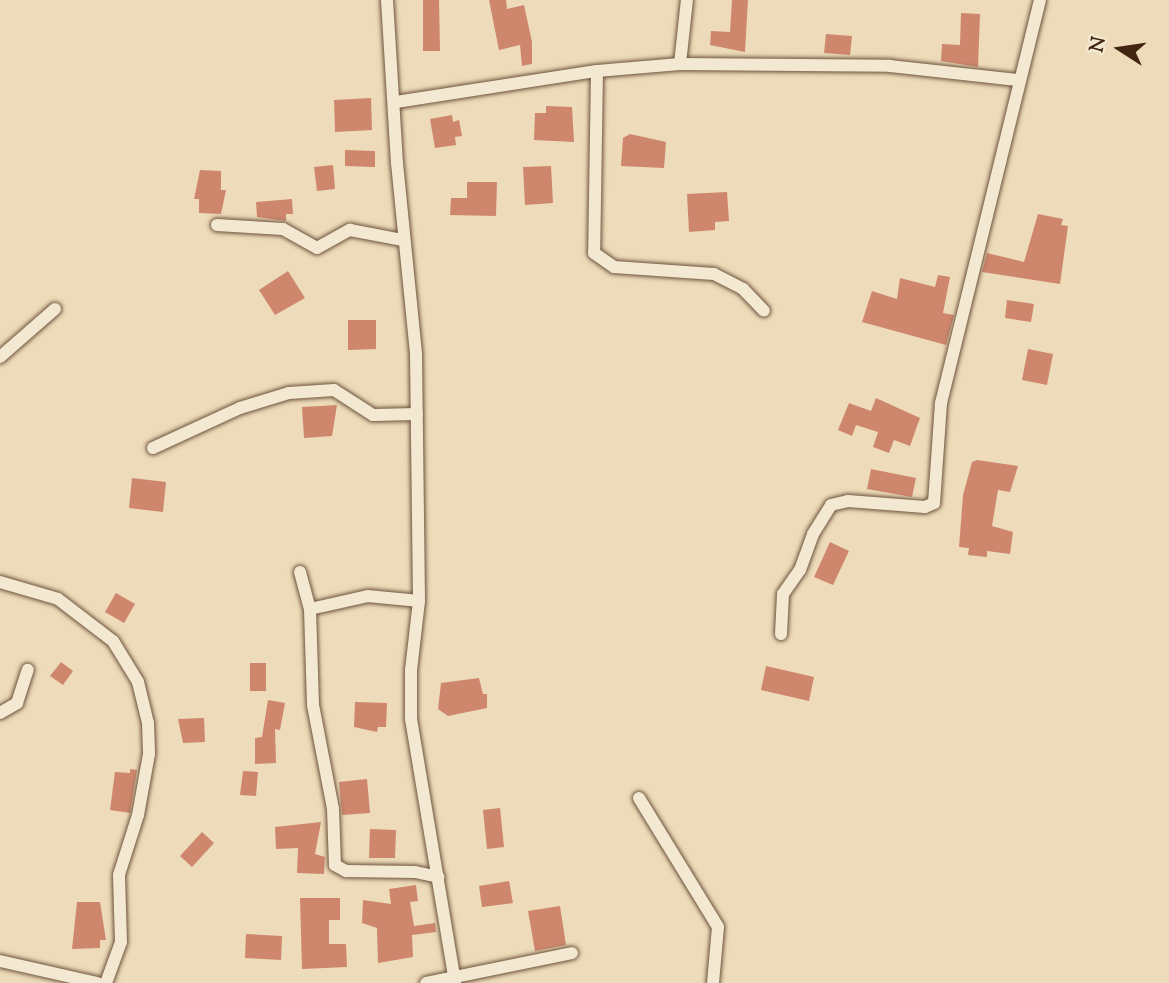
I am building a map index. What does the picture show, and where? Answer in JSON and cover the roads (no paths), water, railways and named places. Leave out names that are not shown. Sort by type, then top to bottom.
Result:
[{"type":"street","points":[[387,0],[396,102],[403,240],[416,354],[419,601],[411,670],[411,719],[454,981]]},
{"type":"street","points":[[680,64],[687,0]]},
{"type":"street","points":[[781,634],[783,594],[800,570],[813,534],[831,505],[848,501],[925,508],[934,503],[941,403],[1017,80],[1040,0]]},
{"type":"street","points":[[396,102],[597,71],[680,64],[890,66],[1017,80]]},
{"type":"street","points":[[597,71],[594,253],[614,267],[714,274],[743,289],[764,311]]},
{"type":"street","points":[[217,225],[283,229],[317,248],[350,230],[403,240]]},
{"type":"street","points":[[0,357],[55,309]]},
{"type":"street","points":[[153,448],[240,408],[289,393],[334,390],[373,415],[417,414]]},
{"type":"street","points":[[300,572],[310,609],[313,705],[333,809],[335,865],[346,872],[415,872],[438,877]]},
{"type":"street","points":[[0,582],[58,599],[113,641],[138,682],[148,723],[149,754],[138,815],[119,875],[121,942],[106,983]]},
{"type":"street","points":[[310,609],[368,596],[419,601]]},
{"type":"street","points":[[0,713],[16,703],[28,670]]},
{"type":"street","points":[[639,798],[718,927],[713,983]]},
{"type":"street","points":[[426,983],[454,981],[572,953]]},
{"type":"street","points":[[0,961],[98,983]]}]
